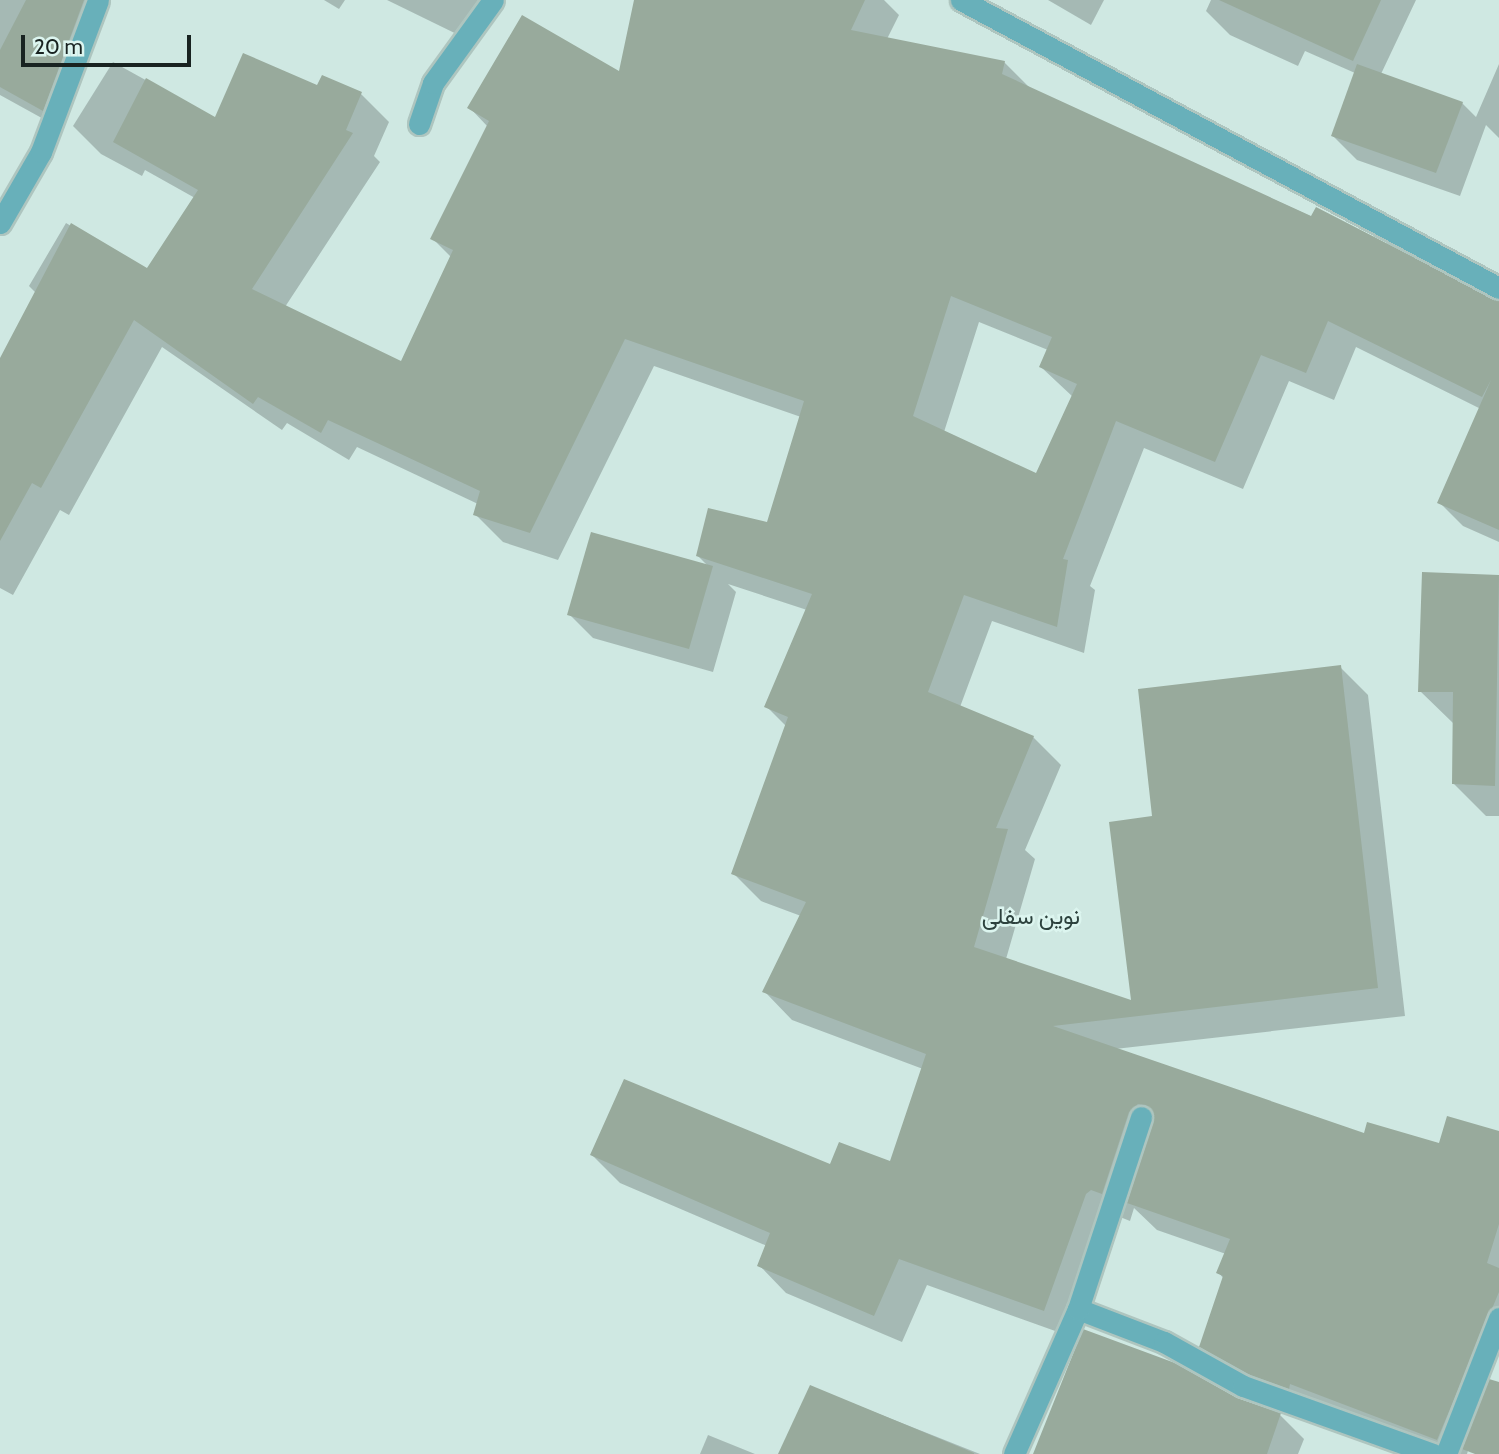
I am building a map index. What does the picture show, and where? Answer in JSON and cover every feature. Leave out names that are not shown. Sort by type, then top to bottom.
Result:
[{"type":"street","points":[[0,223],[41,152],[98,0]]},
{"type":"street","points":[[419,124],[433,83],[493,0]]},
{"type":"street","points":[[961,0],[1499,288]]},
{"type":"street","points":[[1014,1454],[1078,1309],[1141,1117]]},
{"type":"street","points":[[1078,1309],[1164,1342],[1243,1386],[1433,1454]]},
{"type":"street","points":[[1446,1454],[1499,1318]]},
{"type":"building","points":[[26,0],[84,0],[43,111],[0,87],[0,50]]},
{"type":"building","points":[[634,0],[865,0],[851,30],[1005,61],[1002,74],[1311,216],[1316,207],[1499,301],[1499,530],[1437,503],[1491,380],[1482,397],[1328,321],[1306,373],[1261,355],[1215,462],[1116,421],[1063,559],[1068,560],[1057,627],[964,595],[928,692],[1034,736],[996,828],[1008,829],[974,947],[1131,1000],[1109,822],[1152,816],[1138,689],[1341,665],[1378,988],[1053,1026],[1364,1133],[1367,1122],[1439,1143],[1447,1116],[1499,1131],[1499,1224],[1487,1263],[1499,1268],[1499,1292],[1437,1440],[1290,1384],[1289,1389],[1248,1374],[1199,1347],[1223,1276],[1216,1273],[1230,1239],[1127,1203],[1153,1121],[1146,1105],[1138,1104],[1129,1112],[1102,1194],[1091,1190],[1086,1194],[1044,1311],[899,1259],[874,1316],[757,1266],[770,1233],[590,1155],[624,1079],[830,1164],[839,1142],[890,1161],[926,1054],[762,992],[806,902],[731,874],[788,717],[764,707],[812,594],[696,556],[708,508],[767,522],[804,401],[625,339],[530,533],[473,515],[480,491],[328,420],[321,433],[258,397],[253,404],[134,320],[41,488],[32,483],[0,541],[0,358],[71,223],[147,268],[198,190],[113,142],[146,78],[215,117],[243,53],[317,85],[322,75],[362,92],[346,130],[353,133],[252,289],[401,361],[453,250],[430,239],[489,121],[467,108],[522,15],[619,71]],"holes":[[[951,296],[1052,337],[1039,367],[1077,384],[1036,473],[913,416]]]},
{"type":"building","points":[[1219,0],[1381,0],[1353,61]]},
{"type":"building","points":[[1357,64],[1463,102],[1436,173],[1331,136]]},
{"type":"building","points":[[591,532],[713,566],[689,649],[567,615]]},
{"type":"building","points":[[1422,572],[1499,575],[1495,786],[1452,784],[1453,692],[1418,692]]},
{"type":"building","points":[[1083,1329],[1175,1363],[1237,1398],[1281,1413],[1267,1454],[1033,1454]]},
{"type":"building","points":[[1489,1379],[1499,1382],[1499,1454],[1475,1454],[1462,1449]]},
{"type":"building","points":[[810,1385],[974,1453],[974,1454],[778,1454]]},
{"type":"district","name":"نوین سفلى","points":[[1031,916]]}]
